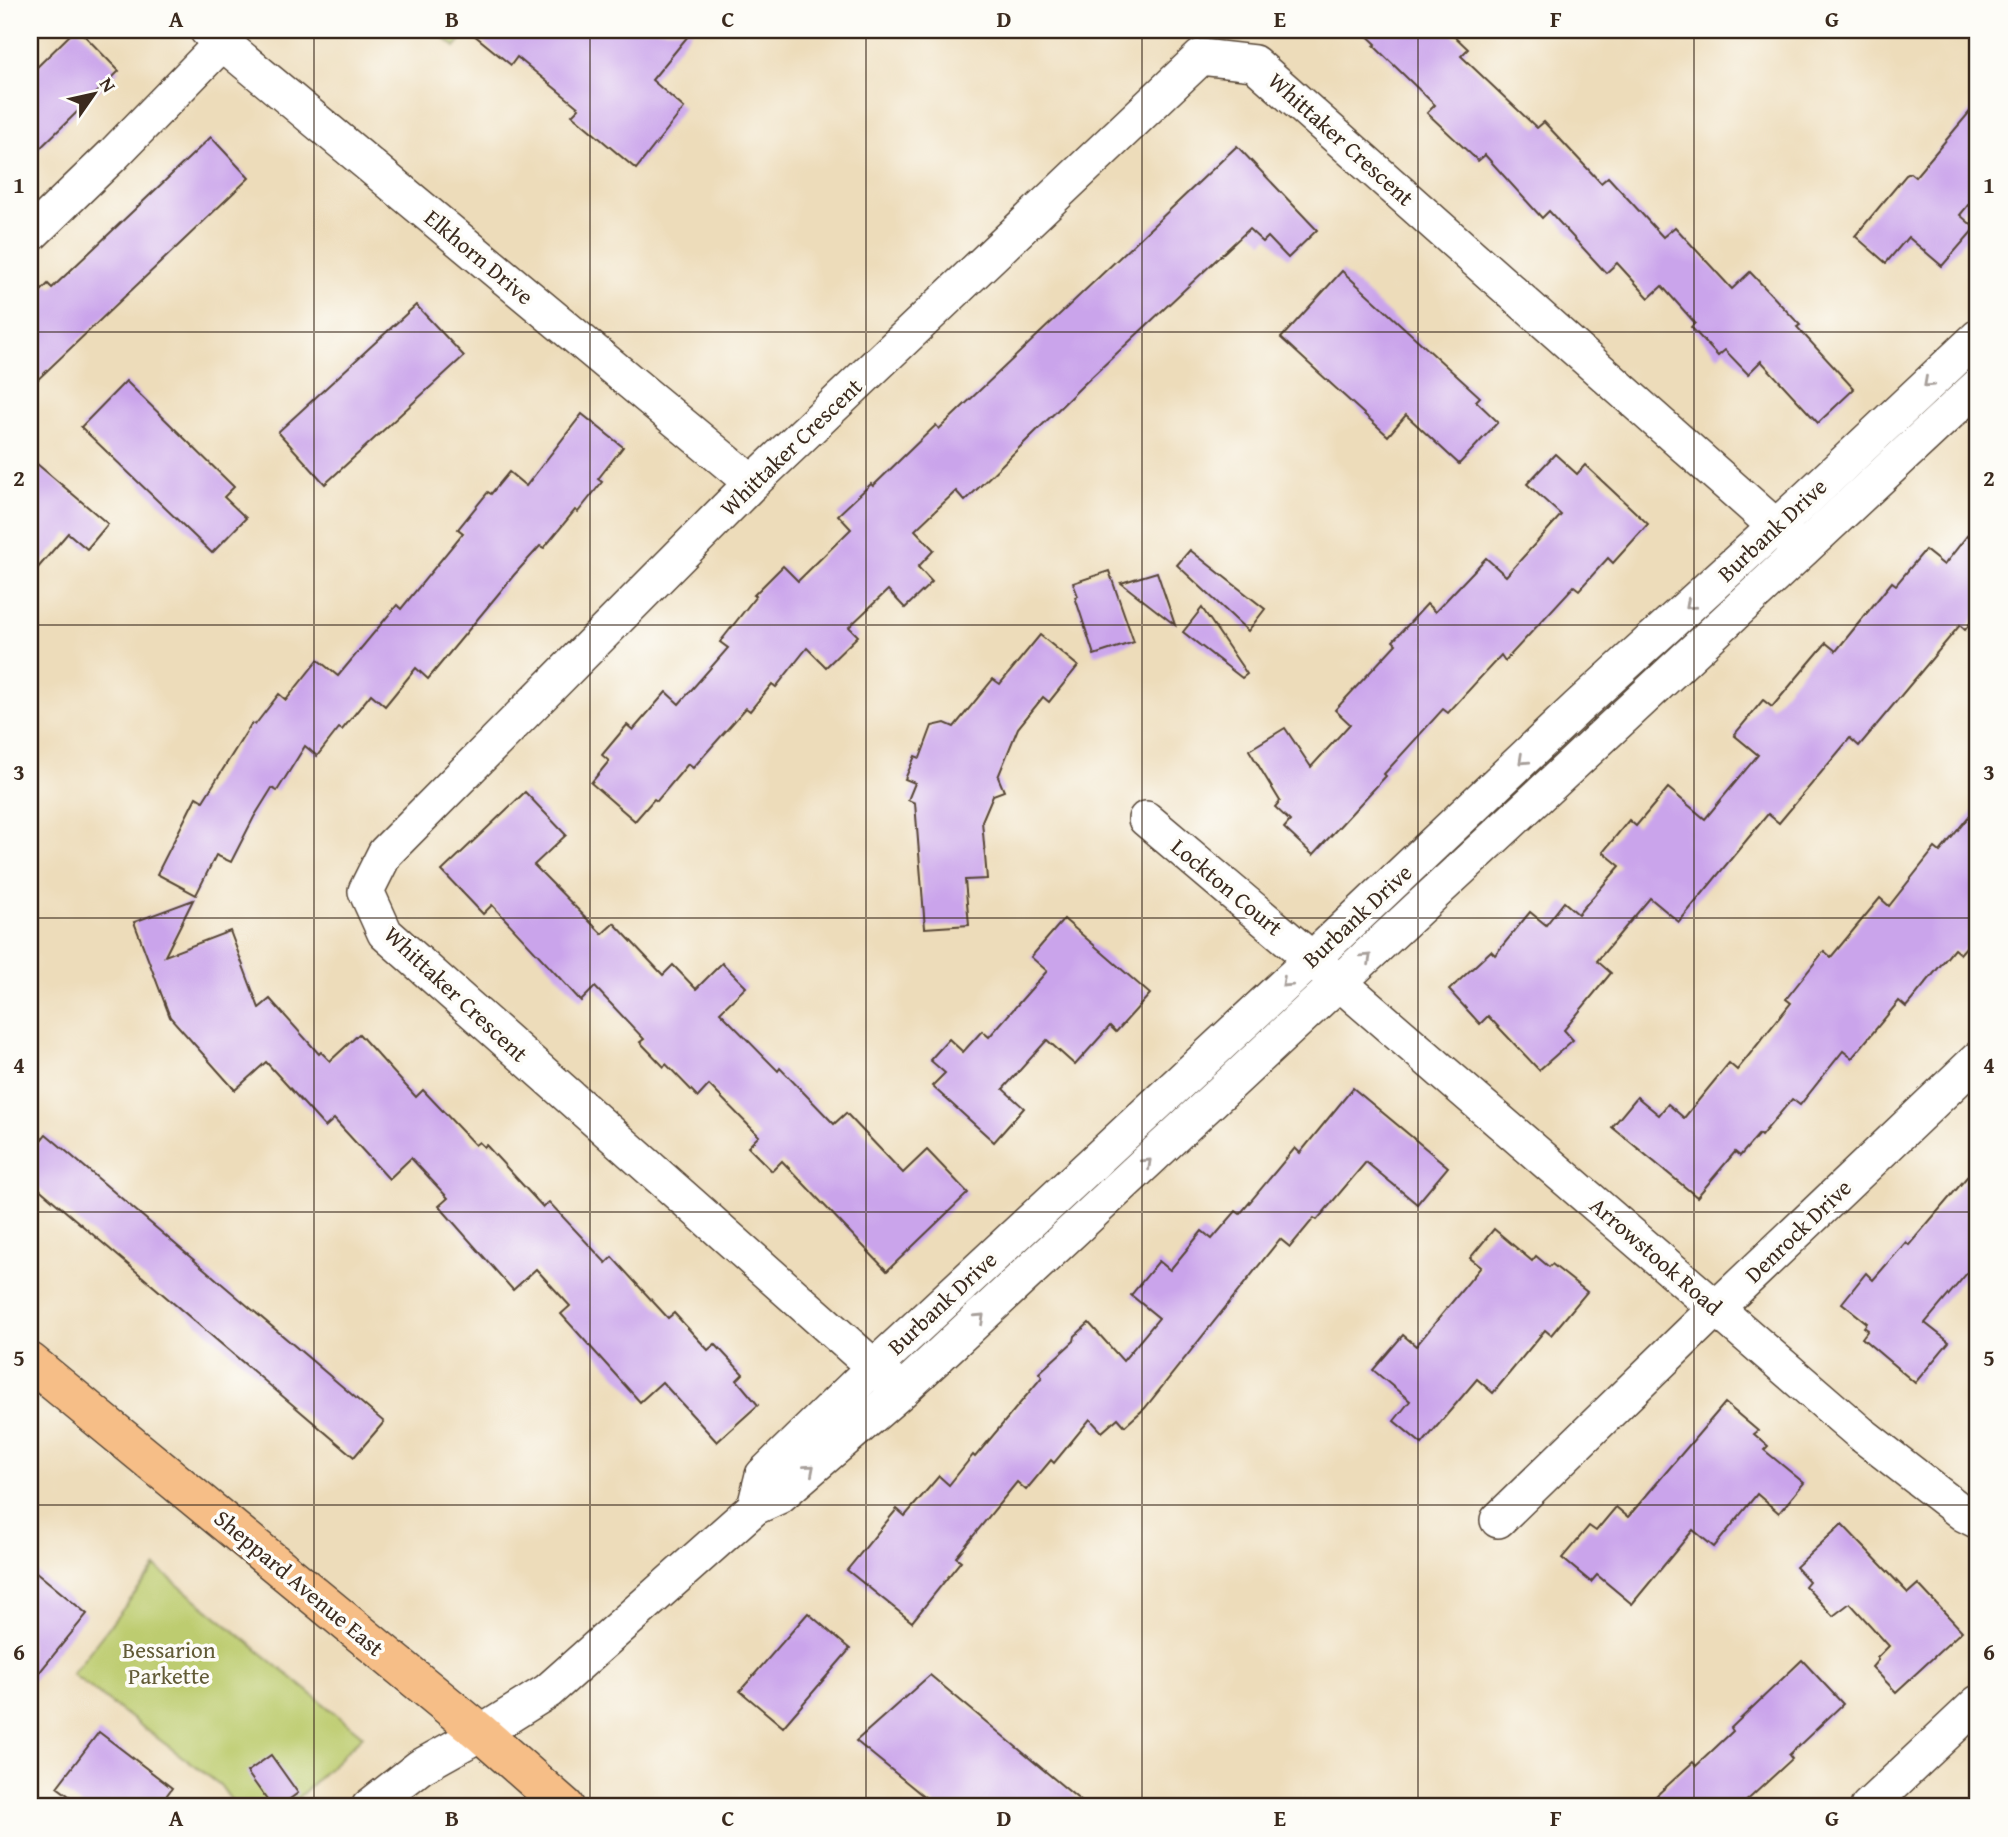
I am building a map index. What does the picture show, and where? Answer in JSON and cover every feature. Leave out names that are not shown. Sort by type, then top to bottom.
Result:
[{"type":"main road","name":"Sheppard Avenue East","points":[[30,1362],[481,1733],[565,1807]]},
{"type":"street","points":[[30,236],[114,154],[215,36]]},
{"type":"street","name":"Elkhorn Drive","points":[[215,36],[752,483]]},
{"type":"street","name":"Whittaker Crescent","points":[[901,1391],[384,933],[366,891],[385,853],[752,483],[1201,57],[1254,63],[1802,550]]},
{"type":"street","name":"Burbank Drive","points":[[755,1507],[763,1475],[874,1367],[1978,337]]},
{"type":"street","name":"Burbank Drive","points":[[369,1807],[420,1767],[481,1733],[548,1690],[755,1507],[779,1496],[901,1391],[1978,386]]},
{"type":"street","name":"Lockton Court","points":[[1146,819],[1340,983]]},
{"type":"street","name":"Arrowstook Road","points":[[1340,983],[1860,1433],[1964,1514],[1978,1521]]},
{"type":"street","name":"Denrock Drive","points":[[1498,1520],[1978,1059]]},
{"type":"street","points":[[1868,1807],[1978,1703]]},
{"type":"green space","points":[[435,30],[469,30],[455,47]]},
{"type":"green space","name":"Bessarion Parkette","points":[[156,1567],[363,1736],[288,1807],[236,1807],[220,1785],[72,1674]]},
{"type":"building","points":[[75,30],[79,30],[119,71],[30,158],[30,74]]},
{"type":"building","points":[[468,30],[693,30],[652,80],[684,108],[636,169],[572,115],[579,108],[517,57],[511,65]]},
{"type":"building","points":[[1361,30],[1448,30],[1468,49],[1461,56],[1537,128],[1544,122],[1601,183],[1608,177],[1663,237],[1675,227],[1732,289],[1750,272],[1800,325],[1797,327],[1854,389],[1818,423],[1761,361],[1748,374],[1725,350],[1718,356],[1691,327],[1695,323],[1662,286],[1649,298],[1617,263],[1606,273],[1549,211],[1542,218],[1485,155],[1478,161],[1427,113],[1435,105]]},
{"type":"building","points":[[1978,102],[1978,193],[1960,215],[1975,228],[1942,266],[1908,237],[1886,263],[1855,236],[1906,175],[1910,173],[1915,177]]},
{"type":"building","points":[[211,137],[249,178],[30,387],[30,302],[48,284],[52,288]]},
{"type":"building","points":[[1237,146],[1317,230],[1288,258],[1268,237],[1263,242],[1249,229],[1082,386],[965,501],[956,491],[915,530],[934,550],[918,567],[932,582],[905,608],[888,590],[849,627],[858,636],[826,667],[807,648],[776,687],[772,684],[750,711],[746,708],[693,768],[688,764],[657,801],[654,799],[635,821],[591,783],[609,761],[602,755],[627,725],[633,730],[666,692],[679,704],[728,648],[720,642],[756,596],[754,595],[783,566],[798,581],[851,529],[838,515],[871,484],[873,486],[936,425],[939,429]]},
{"type":"building","points":[[1342,271],[1480,397],[1476,401],[1498,422],[1459,464],[1406,415],[1388,436],[1281,338]]},
{"type":"building","points":[[416,305],[464,356],[325,484],[278,432]]},
{"type":"building","points":[[126,381],[234,487],[224,497],[246,518],[212,553],[81,427]]},
{"type":"building","points":[[582,414],[623,447],[598,479],[602,482],[578,512],[575,510],[544,548],[540,546],[428,679],[416,668],[385,706],[371,694],[317,756],[305,746],[277,791],[272,788],[231,862],[216,855],[196,895],[157,874],[196,797],[203,801],[252,723],[255,725],[279,694],[286,700],[318,660],[338,676],[397,605],[401,609],[463,533],[458,529],[488,492],[491,494],[509,472],[526,486]]},
{"type":"building","points":[[1555,454],[1577,474],[1585,465],[1648,524],[1613,563],[1608,558],[1579,590],[1574,586],[1505,661],[1501,655],[1448,713],[1443,709],[1313,855],[1284,828],[1290,821],[1275,807],[1280,801],[1249,750],[1285,728],[1311,767],[1350,724],[1335,710],[1396,644],[1393,641],[1427,604],[1435,612],[1486,558],[1506,576],[1561,515],[1527,484]]},
{"type":"building","points":[[30,458],[108,524],[87,549],[68,533],[30,577]]},
{"type":"building","points":[[1978,522],[1978,613],[1965,630],[1960,625],[1859,746],[1850,738],[1779,823],[1768,814],[1679,922],[1650,898],[1597,961],[1611,973],[1564,1030],[1573,1040],[1539,1070],[1488,1016],[1480,1024],[1449,990],[1491,951],[1495,955],[1530,912],[1546,925],[1564,902],[1578,914],[1620,866],[1603,852],[1629,820],[1636,826],[1668,788],[1705,819],[1758,755],[1734,735],[1763,700],[1772,707],[1826,643],[1836,651],[1892,582],[1896,585],[1925,550],[1944,565]]},
{"type":"building","points":[[1190,550],[1265,609],[1248,631],[1177,565]]},
{"type":"building","points":[[1109,571],[1134,642],[1094,655],[1073,583]]},
{"type":"building","points":[[1157,572],[1175,625],[1121,583]]},
{"type":"building","points":[[1202,608],[1247,674],[1242,678],[1183,632]]},
{"type":"building","points":[[1040,635],[1078,666],[1049,702],[1043,697],[1018,728],[998,777],[1004,791],[993,795],[982,821],[987,879],[965,880],[969,925],[925,928],[915,803],[908,800],[915,783],[905,779],[915,756],[920,758],[932,726],[945,723],[954,727],[993,679],[1000,684]]},
{"type":"building","points":[[525,792],[566,835],[534,865],[602,934],[614,923],[663,975],[673,965],[696,989],[722,963],[746,987],[720,1012],[778,1071],[780,1068],[834,1124],[846,1113],[903,1173],[927,1150],[968,1193],[887,1271],[782,1161],[772,1171],[748,1147],[759,1136],[709,1085],[698,1097],[640,1042],[644,1039],[595,987],[581,1001],[492,905],[483,914],[442,871]]},
{"type":"building","points":[[1978,805],[1978,951],[1968,945],[1960,954],[1954,949],[1906,1007],[1899,1001],[1852,1058],[1843,1051],[1800,1105],[1792,1099],[1740,1156],[1735,1152],[1697,1197],[1612,1127],[1637,1097],[1659,1115],[1668,1104],[1684,1118],[1729,1063],[1737,1070],[1791,1003],[1786,999],[1824,951],[1831,957],[1880,898],[1889,906],[1935,848],[1940,852]]},
{"type":"building","points":[[193,900],[165,956],[230,931],[259,1008],[270,999],[319,1054],[321,1052],[330,1061],[359,1034],[416,1097],[423,1090],[475,1145],[479,1142],[484,1147],[486,1145],[543,1207],[549,1202],[606,1263],[612,1257],[668,1318],[674,1313],[708,1350],[715,1344],[743,1374],[737,1380],[758,1405],[717,1442],[662,1382],[640,1402],[561,1314],[570,1306],[536,1269],[513,1290],[439,1206],[448,1198],[411,1158],[389,1179],[334,1119],[325,1127],[266,1062],[235,1090],[170,1017],[134,922]]},
{"type":"building","points":[[1064,919],[1150,994],[1116,1032],[1110,1026],[1075,1065],[1047,1040],[1003,1089],[1024,1108],[994,1142],[932,1086],[945,1073],[930,1060],[949,1039],[963,1052],[982,1031],[989,1037],[1047,971],[1031,957]]},
{"type":"building","points":[[1353,1088],[1448,1167],[1417,1204],[1366,1162],[1317,1220],[1314,1218],[1290,1247],[1280,1239],[1145,1408],[1125,1426],[1118,1418],[1102,1432],[1090,1419],[1054,1463],[1051,1460],[1026,1490],[1017,1482],[956,1557],[961,1561],[912,1622],[847,1570],[897,1509],[905,1516],[939,1476],[949,1485],[1042,1377],[1039,1373],[1074,1341],[1075,1336],[1089,1323],[1123,1361],[1159,1318],[1131,1295],[1159,1261],[1170,1270],[1202,1231],[1212,1239],[1236,1211],[1240,1214],[1295,1148],[1300,1153]]},
{"type":"building","points":[[46,1134],[384,1422],[354,1457],[30,1181],[30,1154]]},
{"type":"building","points":[[1978,1164],[1978,1260],[1925,1323],[1949,1342],[1915,1383],[1862,1338],[1868,1330],[1864,1327],[1867,1323],[1842,1303],[1866,1273],[1873,1280],[1906,1242],[1909,1245]]},
{"type":"building","points":[[1494,1229],[1532,1261],[1536,1256],[1549,1267],[1552,1264],[1587,1292],[1551,1335],[1545,1330],[1493,1393],[1477,1379],[1422,1444],[1394,1421],[1410,1401],[1373,1370],[1403,1335],[1416,1346],[1481,1267],[1470,1258]]},
{"type":"building","points":[[1725,1403],[1758,1431],[1754,1434],[1768,1446],[1764,1450],[1804,1483],[1779,1513],[1757,1494],[1714,1547],[1693,1530],[1632,1604],[1597,1575],[1591,1582],[1562,1558],[1589,1526],[1596,1531],[1616,1507],[1628,1517]]},
{"type":"building","points":[[1842,1524],[1908,1593],[1918,1584],[1962,1631],[1896,1692],[1872,1667],[1889,1646],[1850,1603],[1833,1616],[1805,1586],[1809,1581],[1796,1567]]},
{"type":"building","points":[[30,1567],[87,1614],[30,1684]]},
{"type":"building","points":[[808,1613],[850,1649],[783,1727],[740,1691]]},
{"type":"building","points":[[1802,1660],[1843,1704],[1789,1755],[1792,1759],[1740,1807],[1644,1807],[1693,1762],[1696,1766],[1733,1731],[1731,1728]]},
{"type":"building","points":[[930,1675],[1088,1807],[937,1807],[856,1741]]},
{"type":"building","points":[[99,1732],[172,1788],[158,1807],[84,1807],[57,1787]]},
{"type":"building","points":[[271,1755],[298,1793],[279,1807],[272,1807],[247,1772]]}]
